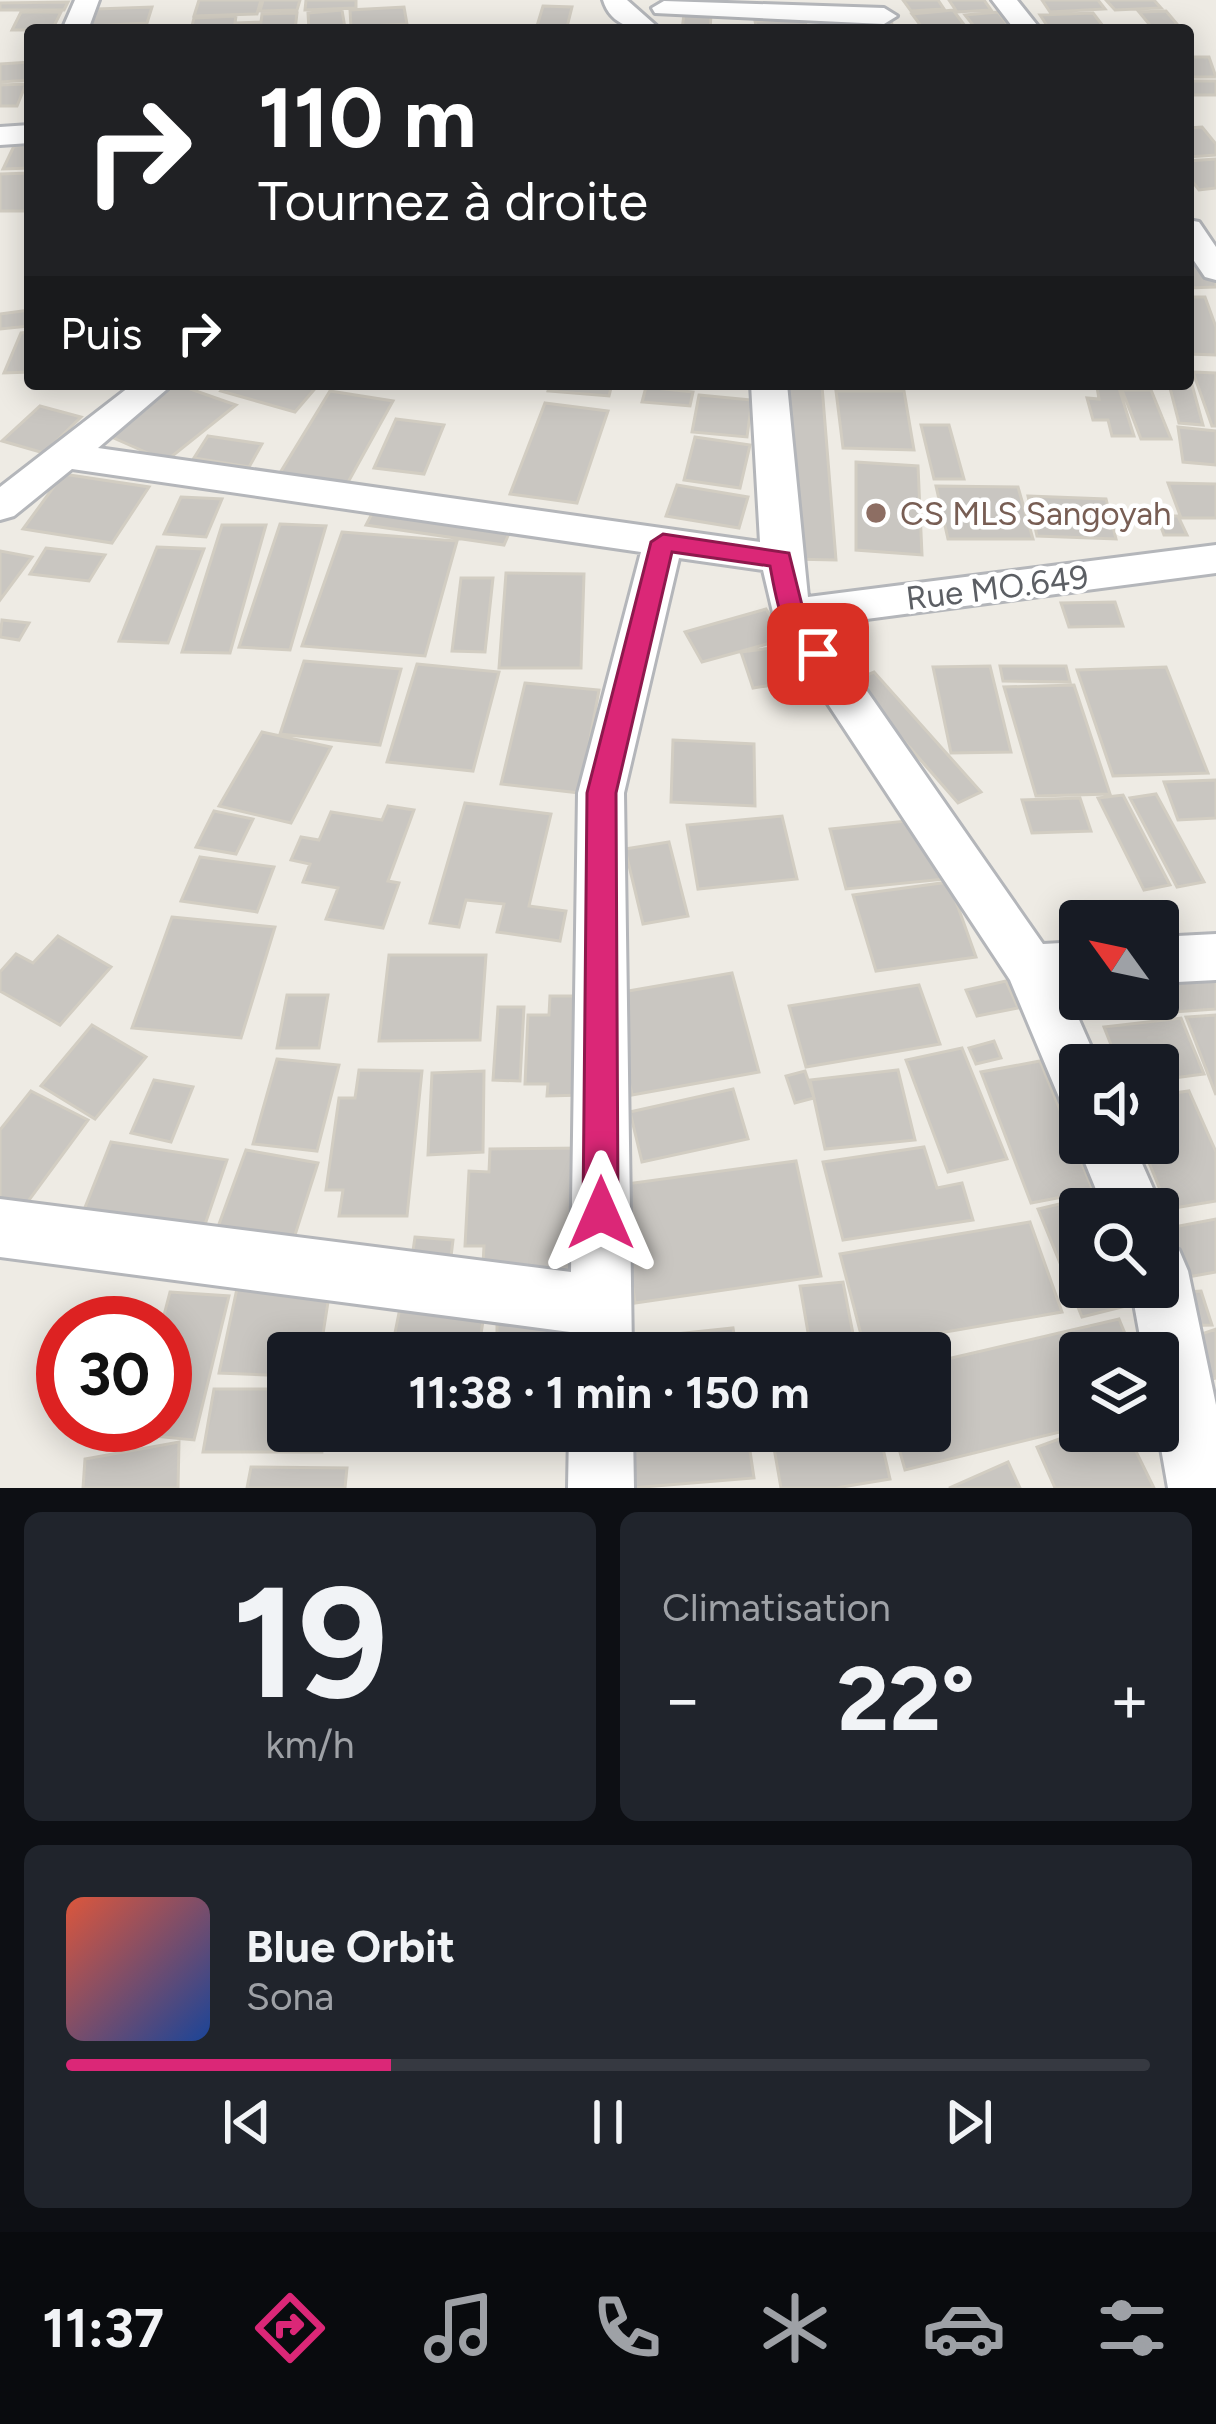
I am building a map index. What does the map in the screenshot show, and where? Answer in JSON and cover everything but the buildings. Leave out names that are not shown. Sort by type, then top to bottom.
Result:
[{"type":"street","points":[[615,0],[617,8],[635,24]]},
{"type":"street","points":[[1004,0],[1023,24]]},
{"type":"street","points":[[645,24],[669,4],[884,16]]},
{"type":"street","points":[[1194,238],[1216,270]]},
{"type":"street","points":[[0,507],[147,390]]},
{"type":"street","points":[[769,390],[781,559],[790,608],[1055,966],[1072,1044]]},
{"type":"street","points":[[61,454],[781,559]]},
{"type":"street","points":[[0,1228],[601,1329],[602,793],[663,542]]},
{"type":"street","name":"Rue MO.649","points":[[790,608],[1216,559]]},
{"type":"street","points":[[1179,959],[1216,957]]},
{"type":"street","points":[[1165,1308],[1201,1488]]},
{"type":"street","points":[[601,1452],[601,1488]]},
{"type":"place","name":"CS MLS Sangoyah","points":[[876,513]]},
{"type":"route","points":[[601,1213],[602,793],[663,542],[781,559],[791,614],[818,654]]}]
